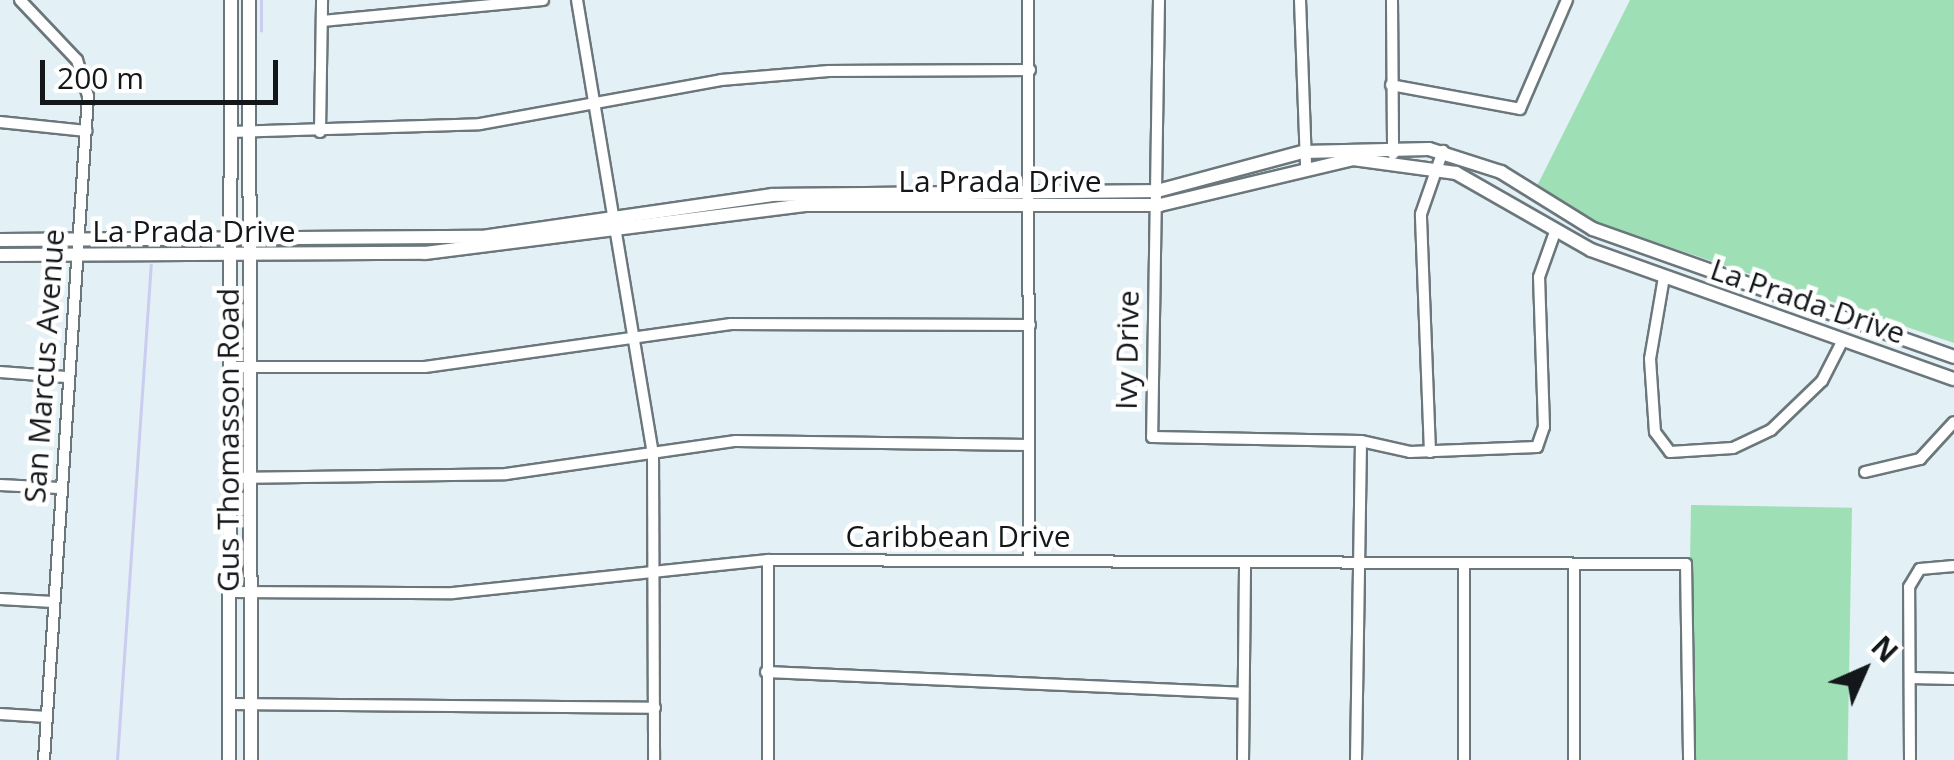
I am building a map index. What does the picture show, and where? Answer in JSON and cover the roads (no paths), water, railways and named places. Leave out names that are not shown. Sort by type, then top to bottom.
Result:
[{"type":"main road","name":"Gus Thomasson Road","points":[[230,760],[231,0]]},
{"type":"main road","name":"Gus Thomasson Road","points":[[249,0],[254,249],[252,760]]},
{"type":"main road","name":"La Prada Drive","points":[[616,220],[807,205],[1030,206],[1159,198],[1305,159],[1393,147],[1443,151],[1512,178],[1602,232],[1954,357]]},
{"type":"main road","name":"La Prada Drive","points":[[1305,159],[1437,168],[1498,192],[1555,232],[1600,254],[1954,379]]},
{"type":"main road","name":"La Prada Drive","points":[[0,240],[368,250],[616,220],[772,195],[1030,189],[1159,198]]},
{"type":"main road","points":[[1600,254],[1602,232]]},
{"type":"main road","name":"La Prada Drive","points":[[0,255],[78,256],[232,248]]},
{"type":"street","name":"San Marcus Avenue","points":[[20,0],[77,60],[87,131],[66,377],[44,760]]},
{"type":"street","points":[[320,132],[322,0]]},
{"type":"street","points":[[322,21],[542,0]]},
{"type":"street","points":[[576,0],[653,452],[657,566],[654,760]]},
{"type":"street","points":[[1028,0],[1030,561]]},
{"type":"street","name":"Ivy Drive","points":[[1159,0],[1159,198],[1152,438],[1360,441],[1430,452],[1537,447],[1542,390],[1539,277],[1555,232]]},
{"type":"street","points":[[1300,0],[1305,159]]},
{"type":"street","points":[[1392,0],[1393,162]]},
{"type":"street","points":[[1391,85],[1520,109],[1567,0]]},
{"type":"street","points":[[232,132],[480,124],[811,72],[1030,70]]},
{"type":"street","points":[[0,122],[87,131]]},
{"type":"street","points":[[1430,452],[1421,214],[1443,151]]},
{"type":"street","points":[[1664,277],[1650,359],[1655,432],[1670,452],[1695,455],[1759,438],[1822,381],[1843,340]]},
{"type":"street","points":[[232,367],[425,367],[634,341],[731,324],[1030,325]]},
{"type":"street","points":[[0,372],[66,377]]},
{"type":"street","points":[[1866,472],[1920,460],[1954,422]]},
{"type":"street","points":[[231,478],[436,480],[736,441],[1028,445]]},
{"type":"street","points":[[1356,760],[1363,566],[1360,441]]},
{"type":"street","points":[[0,485],[59,488]]},
{"type":"street","points":[[768,560],[768,760]]},
{"type":"street","name":"Caribbean Drive","points":[[232,592],[453,593],[657,566],[768,560],[1464,567],[1686,564],[1689,760]]},
{"type":"street","points":[[1243,760],[1245,564]]},
{"type":"street","points":[[1910,760],[1909,588],[1920,569],[1954,566]]},
{"type":"street","points":[[1464,567],[1464,760]]},
{"type":"street","points":[[1574,567],[1574,760]]},
{"type":"street","points":[[0,599],[53,602]]},
{"type":"street","points":[[766,672],[1243,693]]},
{"type":"street","points":[[1911,678],[1954,679]]},
{"type":"street","points":[[230,704],[655,708]]},
{"type":"street","points":[[0,714],[47,718]]},
{"type":"waterway","points":[[261,0],[261,31]]},
{"type":"waterway","points":[[117,760],[151,265]]}]
